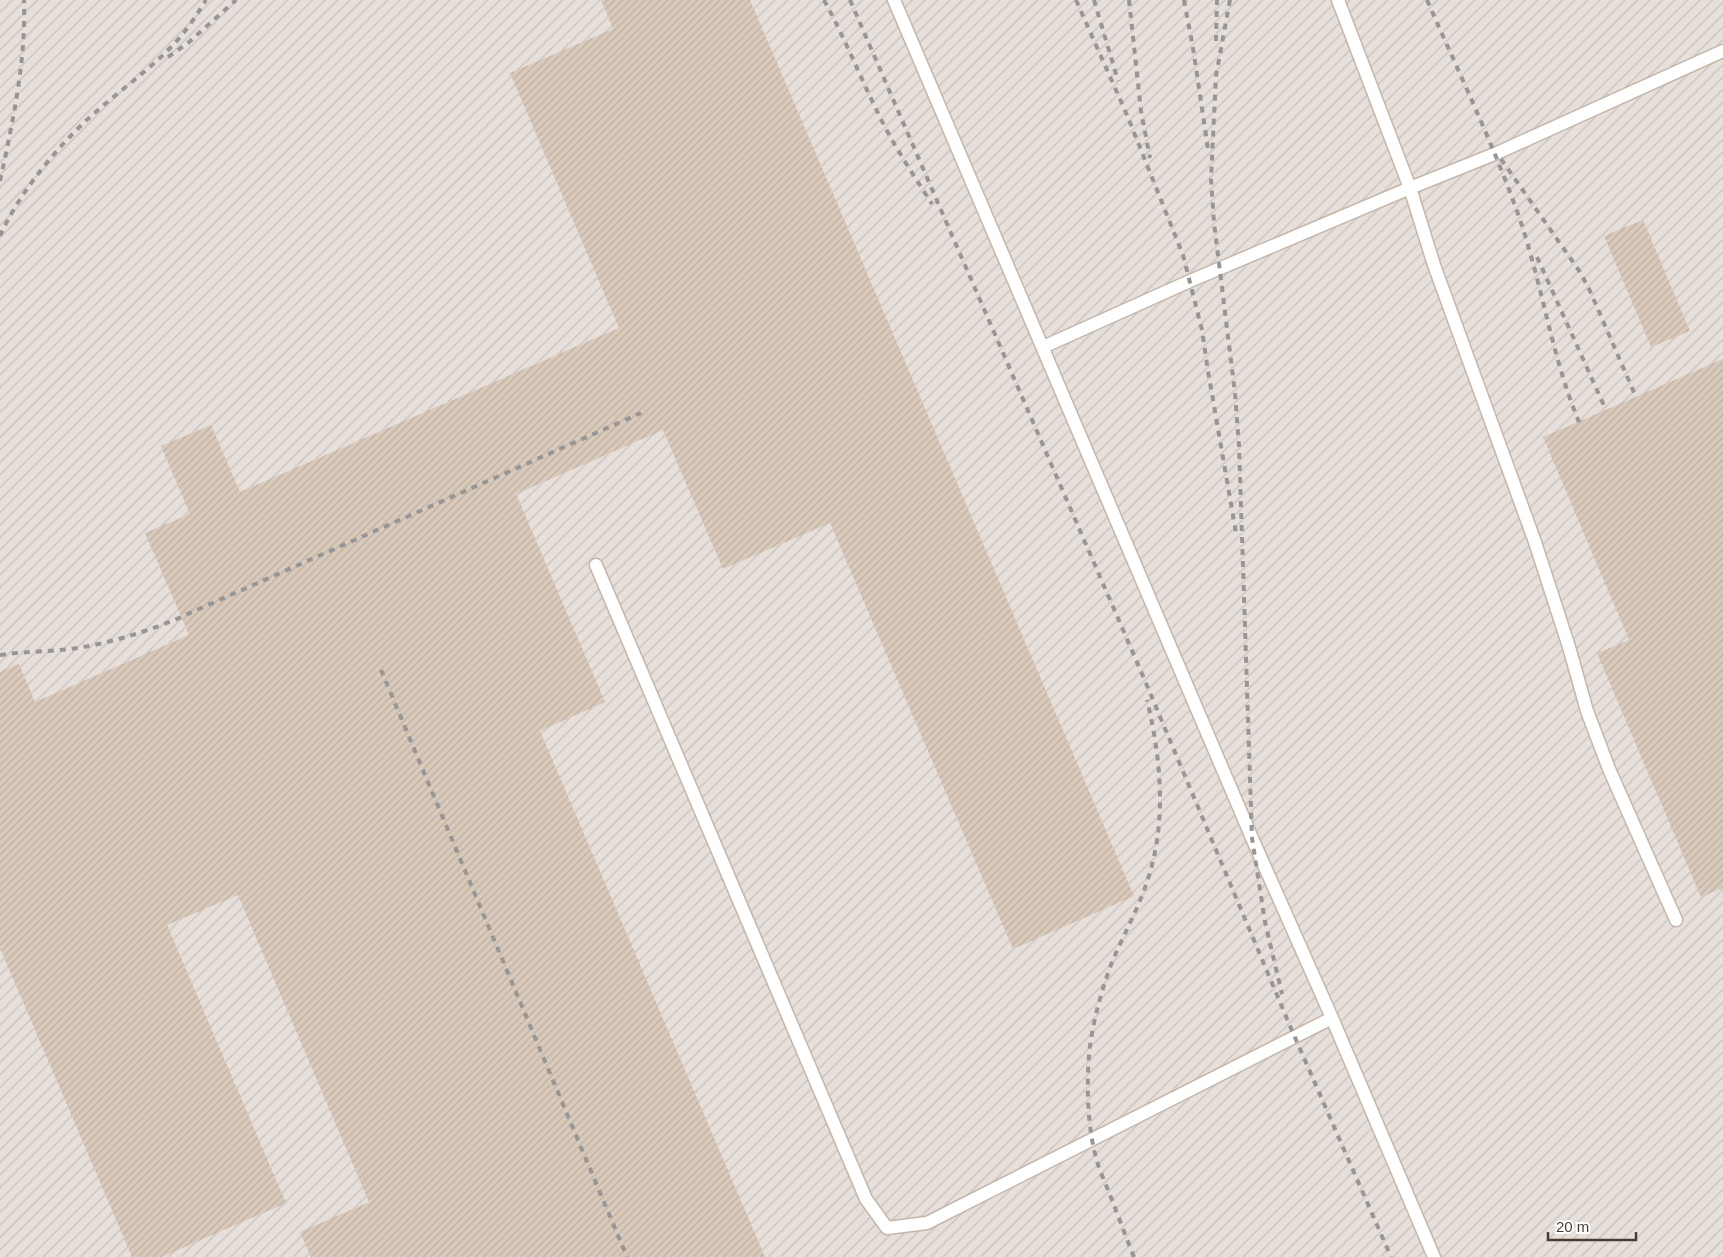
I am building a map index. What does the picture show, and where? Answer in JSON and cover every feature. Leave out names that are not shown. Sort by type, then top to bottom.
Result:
[{"type":"lane","points":[[894,0],[1248,829],[1332,1018],[1434,1257]]},
{"type":"lane","points":[[1338,0],[1410,188],[1434,265],[1534,542],[1587,711],[1608,769],[1676,920]]},
{"type":"lane","points":[[1043,348],[1190,281],[1497,153],[1723,51]]},
{"type":"lane","points":[[596,564],[866,1199],[887,1228],[927,1223],[1332,1018]]},
{"type":"shaded area","points":[[0,0],[1723,0],[1723,1257],[0,1257]]},
{"type":"building","points":[[601,0],[750,0],[1134,896],[1013,949],[830,523],[723,569],[663,430],[516,494],[605,702],[540,731],[765,1257],[311,1257],[300,1232],[369,1202],[238,895],[167,925],[286,1203],[162,1257],[132,1257],[0,948],[0,672],[19,664],[35,702],[189,635],[145,533],[190,514],[161,446],[211,425],[240,492],[619,328],[510,73],[613,29]]},
{"type":"building","points":[[1643,220],[1690,331],[1651,347],[1604,236]]},
{"type":"building","points":[[1723,359],[1723,888],[1701,897],[1597,653],[1629,640],[1543,437]]},
{"type":"railway","points":[[0,181],[21,68],[24,0]]},
{"type":"railway","points":[[0,236],[27,189],[63,144],[89,118],[173,45],[206,0]]},
{"type":"railway","points":[[168,57],[188,43],[236,0]]},
{"type":"railway","points":[[824,0],[886,129],[902,158],[932,204]]},
{"type":"railway","points":[[850,0],[1140,669],[1290,1026],[1391,1257]]},
{"type":"railway","points":[[1076,0],[1127,115],[1183,255],[1202,330],[1236,533]]},
{"type":"railway","points":[[1094,0],[1118,81]]},
{"type":"railway","points":[[1129,0],[1141,111],[1150,158]]},
{"type":"railway","points":[[1184,0],[1208,149]]},
{"type":"railway","points":[[1216,41],[1217,0]]},
{"type":"railway","points":[[1230,0],[1216,76],[1211,179],[1214,223],[1235,393],[1239,446],[1252,838],[1265,922],[1282,994]]},
{"type":"railway","points":[[1427,0],[1486,133],[1518,214],[1534,266],[1561,371],[1579,422]]},
{"type":"railway","points":[[1501,159],[1580,272],[1636,397]]},
{"type":"railway","points":[[1537,257],[1606,410]]},
{"type":"railway","points":[[0,655],[89,646],[125,637],[172,621],[641,413]]},
{"type":"railway","points":[[381,670],[627,1257]]},
{"type":"railway","points":[[1134,1257],[1096,1158],[1089,1116],[1088,1073],[1090,1046],[1102,993],[1112,962],[1148,879],[1158,834],[1160,790],[1156,745],[1147,700]]}]
